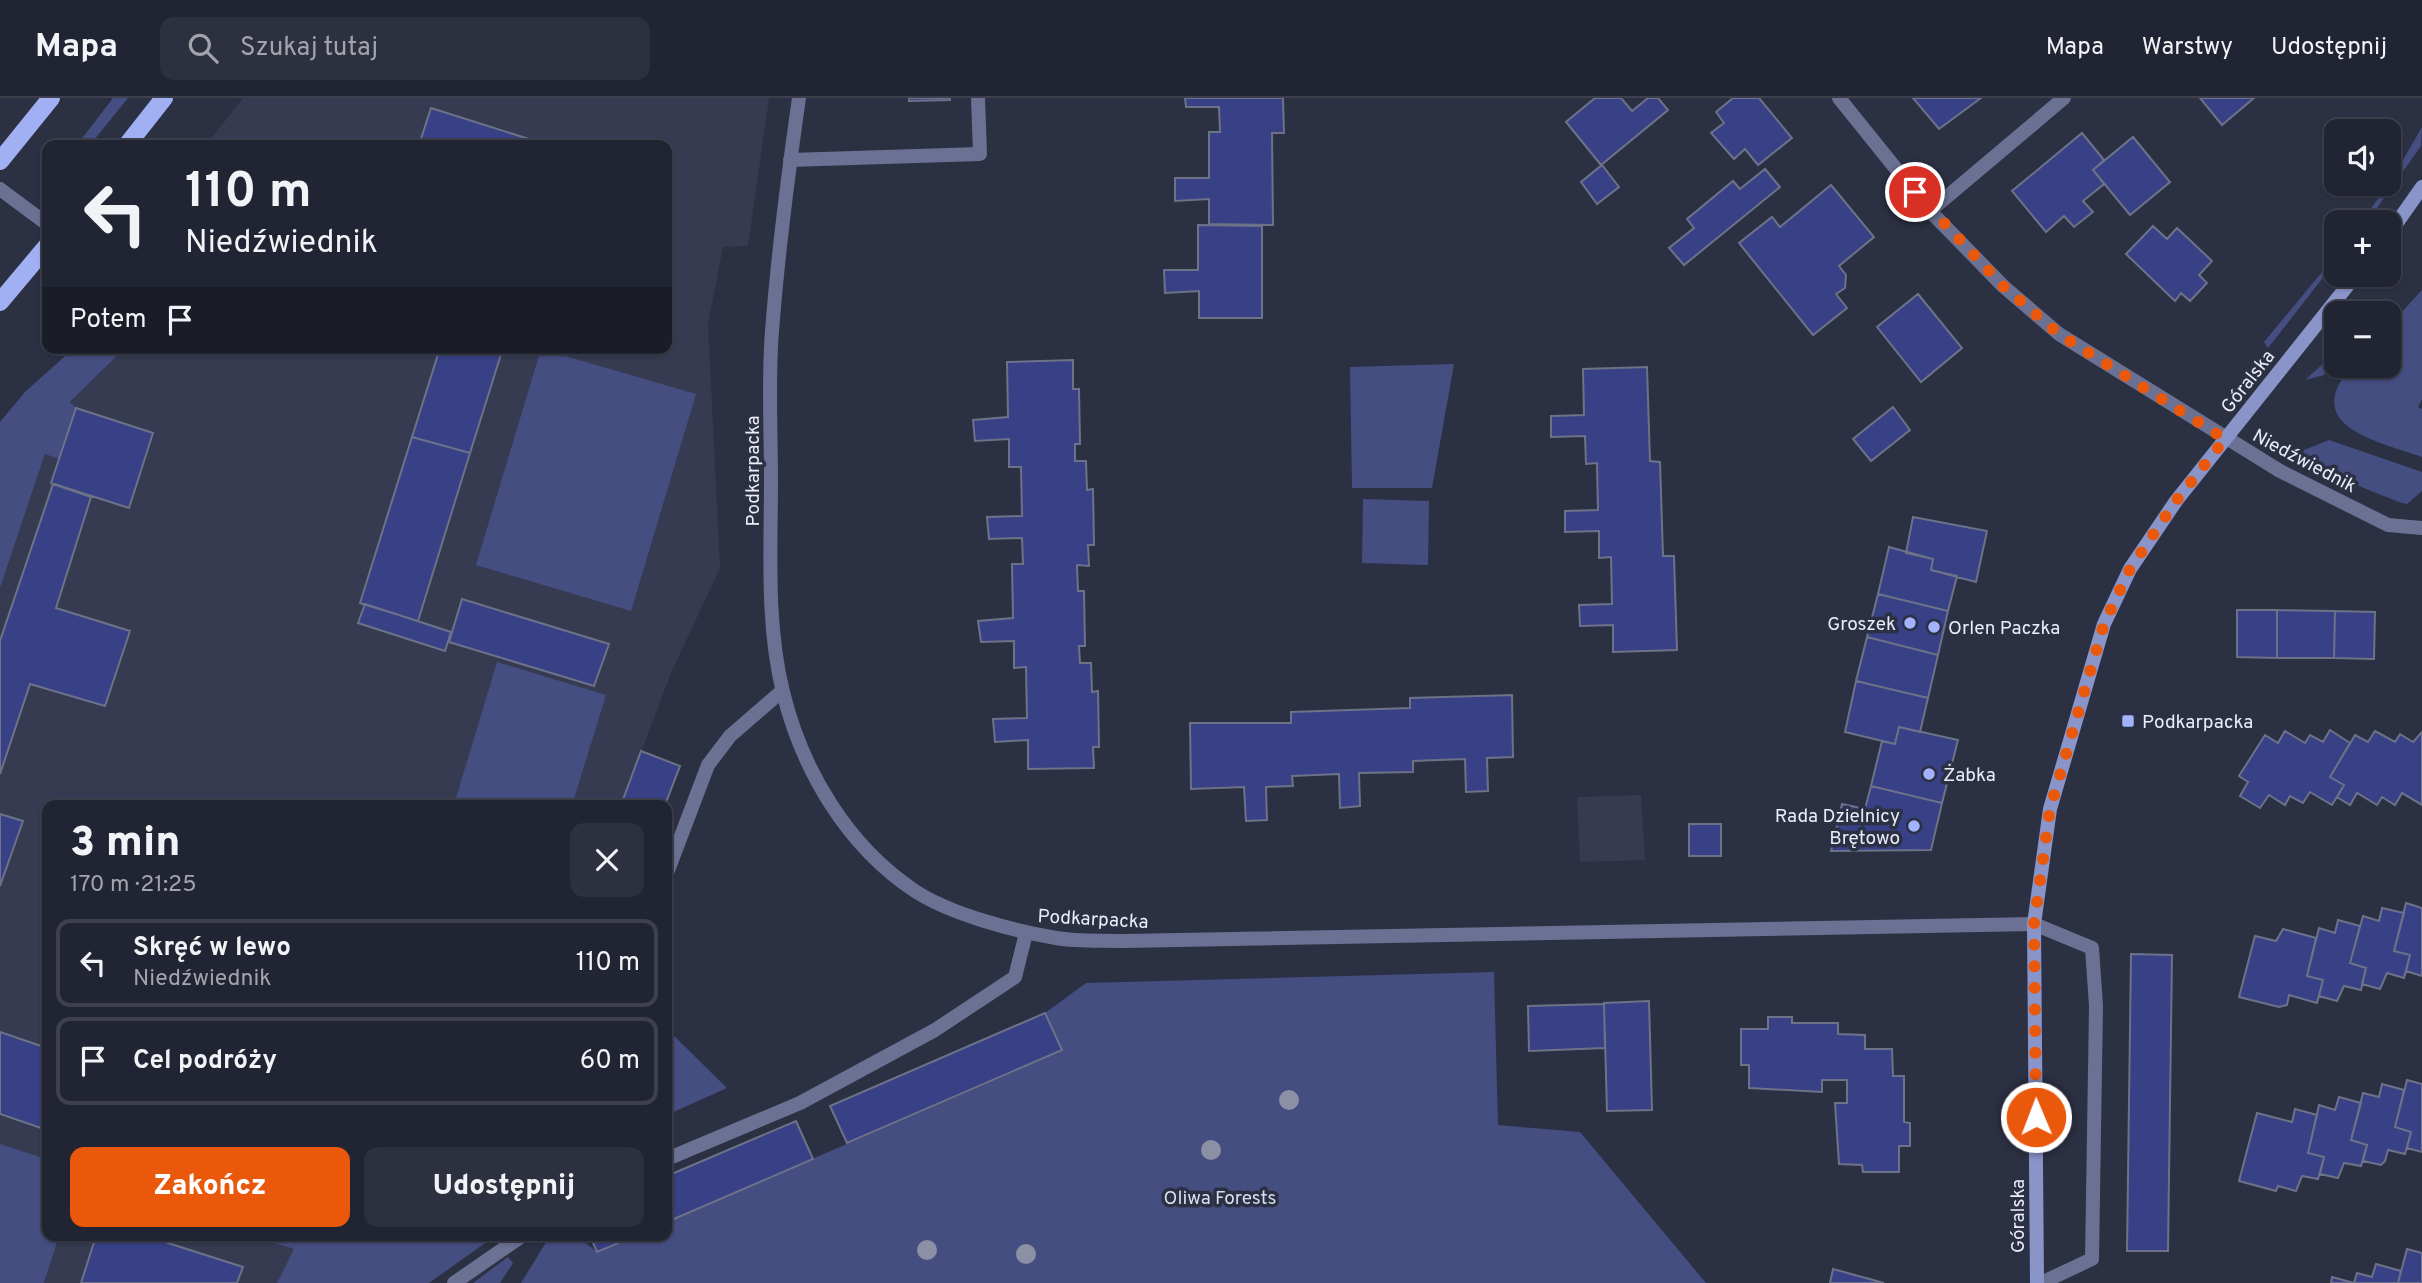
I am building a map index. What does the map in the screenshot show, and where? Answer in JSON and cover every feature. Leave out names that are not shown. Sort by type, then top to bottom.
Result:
[{"type":"main road","points":[[0,160],[51,98]]},
{"type":"main road","points":[[131,140],[164,98]]},
{"type":"main road","points":[[0,302],[42,252]]},
{"type":"street","name":"Podkarpacka","points":[[799,98],[772,333],[771,553],[773,617],[782,691],[804,757],[832,809],[868,851],[916,891],[991,924],[1026,933],[1059,939],[1125,941],[2034,924]]},
{"type":"street","points":[[790,160],[980,154],[978,98]]},
{"type":"street","name":"Niedźwiednik","points":[[1839,98],[1930,211],[2003,286],[2059,334],[2280,471],[2388,524],[2422,528]]},
{"type":"street","points":[[1930,211],[2064,98]]},
{"type":"street","points":[[2401,217],[2422,187]]},
{"type":"street","points":[[0,189],[42,220]]},
{"type":"street","name":"Góralska","points":[[2039,1283],[2034,924],[2050,809],[2104,624],[2130,569],[2176,501],[2346,287]]},
{"type":"street","points":[[672,860],[708,765],[730,736],[782,691]]},
{"type":"street","points":[[2034,924],[2092,948],[2096,1006],[2092,1259],[2039,1283]]},
{"type":"street","points":[[672,1157],[800,1102],[935,1030],[1015,978],[1026,933]]},
{"type":"street","points":[[454,1283],[515,1241]]},
{"type":"shaded area","points":[[243,98],[769,98],[748,246],[723,247],[708,324],[720,568],[671,673],[623,800],[42,800],[42,1157],[0,1144],[0,589],[45,454],[59,459],[70,403],[119,354],[672,354],[672,140],[210,140]]},
{"type":"shaded area","points":[[1641,795],[1645,860],[1580,862],[1577,797]]},
{"type":"shaded area","points":[[57,1241],[268,1241],[295,1249],[277,1283],[44,1283]]},
{"type":"green space","points":[[113,98],[128,98],[94,140],[81,140]]},
{"type":"green space","points":[[2422,127],[2421,146],[2401,174],[2401,163]]},
{"type":"green space","points":[[2380,196],[2385,196],[2376,210],[2370,210]]},
{"type":"green space","points":[[2324,270],[2324,276],[2268,348],[2264,342]]},
{"type":"green space","points":[[2422,290],[2422,399],[2418,407],[2422,409],[2422,457],[2367,438],[2351,429],[2339,418],[2334,404],[2338,387],[2344,378],[2401,378],[2401,313]]},
{"type":"green space","points":[[67,354],[119,354],[70,402],[76,408],[59,459],[45,454],[0,588],[0,422],[25,392]]},
{"type":"green space","points":[[539,354],[558,354],[696,394],[631,611],[476,565]]},
{"type":"green space","points":[[2324,363],[2324,375],[2305,380]]},
{"type":"green space","points":[[1454,364],[1432,488],[1352,488],[1350,367]]},
{"type":"green space","points":[[2329,440],[2422,472],[2422,491],[2407,504],[2402,503],[2336,475],[2299,452]]},
{"type":"green space","points":[[1363,499],[1429,501],[1428,565],[1362,563]]},
{"type":"green space","points":[[497,662],[606,695],[574,800],[456,800]]},
{"type":"green space","name":"Oliwa Forests","points":[[1494,972],[1498,1125],[1580,1132],[1706,1283],[521,1283],[547,1241],[583,1241],[597,1252],[623,1241],[672,1241],[672,1220],[1061,1051],[1045,1013],[1086,983]]},
{"type":"green space","points":[[672,1034],[727,1088],[672,1113]]},
{"type":"green space","points":[[0,1144],[42,1157],[42,1241],[57,1241],[44,1283],[0,1283]]},
{"type":"green space","points":[[268,1241],[488,1241],[429,1283],[277,1283],[294,1249]]},
{"type":"green space","points":[[508,1257],[513,1263],[500,1283],[473,1283]]},
{"type":"building","points":[[909,98],[950,98],[950,100],[909,101]]},
{"type":"building","points":[[1185,98],[1283,98],[1284,133],[1272,133],[1273,225],[1209,224],[1209,199],[1175,201],[1175,178],[1209,178],[1209,132],[1220,132],[1219,107],[1186,107]]},
{"type":"building","points":[[1595,98],[1621,98],[1632,111],[1648,98],[1658,98],[1668,110],[1601,165],[1566,122]]},
{"type":"building","points":[[1733,98],[1759,98],[1792,138],[1758,165],[1745,149],[1734,159],[1711,133],[1724,123],[1716,112]]},
{"type":"building","points":[[1913,98],[1981,98],[1939,129]]},
{"type":"building","points":[[2200,98],[2254,98],[2222,125]]},
{"type":"building","points":[[431,108],[532,140],[421,140]]},
{"type":"building","points":[[2082,133],[2104,160],[2093,170],[2104,184],[2083,201],[2093,212],[2074,227],[2064,216],[2046,232],[2012,191]]},
{"type":"building","points":[[2133,137],[2170,182],[2130,215],[2093,170]]},
{"type":"building","points":[[1602,165],[1619,187],[1597,204],[1581,182]]},
{"type":"building","points":[[1765,169],[1780,187],[1684,265],[1669,248],[1694,228],[1687,219],[1733,181],[1740,189]]},
{"type":"building","points":[[1831,185],[1874,237],[1839,266],[1846,275],[1845,288],[1836,294],[1847,308],[1813,335],[1739,243],[1772,217],[1780,227]]},
{"type":"building","points":[[1198,225],[1262,226],[1262,318],[1199,318],[1199,291],[1165,293],[1164,270],[1198,270]]},
{"type":"building","points":[[2153,226],[2167,239],[2177,228],[2212,261],[2199,275],[2207,283],[2190,301],[2181,293],[2175,301],[2126,254]]},
{"type":"building","points":[[1918,294],[1962,348],[1921,382],[1877,327]]},
{"type":"building","points":[[438,354],[501,354],[470,453],[412,437]]},
{"type":"building","points":[[1073,360],[1073,389],[1079,389],[1080,444],[1075,444],[1075,461],[1086,461],[1087,490],[1093,489],[1094,545],[1088,545],[1089,566],[1077,565],[1078,591],[1084,591],[1085,646],[1079,646],[1080,663],[1091,663],[1092,692],[1098,691],[1099,747],[1093,747],[1094,768],[1028,769],[1028,740],[995,742],[993,719],[1027,718],[1026,667],[1014,668],[1014,641],[981,642],[978,621],[1013,618],[1012,564],[1023,564],[1022,538],[989,539],[987,517],[1022,516],[1021,467],[1009,467],[1009,439],[975,441],[973,420],[1008,417],[1007,362]]},
{"type":"building","points":[[1647,367],[1650,461],[1660,462],[1663,556],[1674,556],[1677,650],[1613,652],[1613,625],[1580,626],[1579,605],[1612,604],[1611,557],[1599,558],[1599,531],[1565,532],[1565,511],[1598,510],[1597,463],[1586,464],[1585,436],[1551,437],[1551,416],[1584,415],[1583,369]]},
{"type":"building","points":[[1893,407],[1910,430],[1871,461],[1853,439]]},
{"type":"building","points":[[76,408],[153,433],[129,508],[51,483]]},
{"type":"building","points":[[412,437],[470,453],[418,621],[360,603]]},
{"type":"building","points":[[53,484],[91,497],[56,608],[130,631],[105,706],[30,684],[0,774],[0,641]]},
{"type":"building","points":[[1913,517],[1987,531],[1976,582],[1931,570],[1933,559],[1906,553]]},
{"type":"building","points":[[1889,547],[1933,559],[1931,570],[1957,576],[1948,611],[1878,594]]},
{"type":"building","points":[[1878,594],[1948,611],[1938,655],[1867,637]]},
{"type":"building","points":[[462,599],[609,644],[594,686],[449,642]]},
{"type":"building","points":[[365,604],[451,632],[445,651],[358,623]]},
{"type":"building","points":[[2237,610],[2277,610],[2277,658],[2237,657]]},
{"type":"building","points":[[2277,610],[2335,611],[2334,658],[2277,658]]},
{"type":"building","points":[[2335,611],[2375,612],[2374,659],[2334,658]]},
{"type":"building","points":[[1867,637],[1938,655],[1928,698],[1856,681]]},
{"type":"building","points":[[1856,681],[1928,698],[1920,732],[1899,727],[1895,744],[1845,732]]},
{"type":"building","points":[[1512,695],[1513,757],[1487,758],[1488,791],[1466,792],[1465,759],[1413,761],[1413,772],[1359,773],[1360,806],[1340,808],[1339,774],[1292,776],[1293,786],[1266,787],[1267,820],[1246,821],[1244,787],[1191,789],[1190,723],[1291,723],[1291,712],[1410,708],[1410,698]]},
{"type":"building","points":[[1899,727],[1958,740],[1942,803],[1871,786],[1882,741],[1895,744]]},
{"type":"building","points":[[2330,730],[2350,743],[2330,777],[2344,785],[2332,805],[2310,792],[2303,803],[2290,796],[2285,805],[2269,795],[2260,808],[2240,796],[2248,782],[2239,776],[2265,735],[2278,743],[2285,731],[2305,743],[2310,735],[2323,742]]},
{"type":"building","points":[[2375,731],[2395,742],[2400,734],[2413,742],[2422,732],[2422,805],[2402,793],[2395,805],[2382,797],[2377,805],[2357,793],[2350,805],[2337,797],[2344,785],[2330,777],[2355,735],[2368,742]]},
{"type":"building","points":[[641,751],[680,766],[667,800],[623,800]]},
{"type":"building","points":[[1871,786],[1942,803],[1931,850],[1831,851],[1842,804],[1865,809]]},
{"type":"building","points":[[0,814],[23,821],[0,886]]},
{"type":"building","points":[[1689,824],[1721,824],[1721,856],[1689,856]]},
{"type":"building","points":[[2406,903],[2422,908],[2422,976],[2406,971],[2410,955],[2394,951]]},
{"type":"building","points":[[2382,908],[2404,913],[2394,951],[2410,955],[2404,978],[2387,973],[2380,989],[2362,984],[2366,968],[2350,963],[2363,916],[2379,921]]},
{"type":"building","points":[[2338,920],[2360,926],[2350,963],[2366,968],[2361,990],[2344,986],[2337,1001],[2319,996],[2323,980],[2307,976],[2319,928],[2335,933]]},
{"type":"building","points":[[2283,929],[2316,938],[2307,976],[2323,980],[2317,1003],[2289,995],[2287,1005],[2279,1007],[2239,997],[2255,936],[2276,941]]},
{"type":"building","points":[[2131,954],[2172,955],[2168,1251],[2127,1251]]},
{"type":"building","points":[[1649,1001],[1652,1110],[1607,1111],[1604,1003]]},
{"type":"building","points":[[1604,1004],[1605,1048],[1529,1051],[1528,1006]]},
{"type":"building","points":[[1045,1013],[1062,1050],[847,1143],[830,1106]]},
{"type":"building","points":[[1768,1017],[1792,1017],[1792,1023],[1838,1023],[1838,1034],[1865,1035],[1865,1049],[1892,1049],[1893,1076],[1904,1076],[1904,1122],[1910,1123],[1910,1146],[1899,1146],[1899,1172],[1863,1172],[1862,1165],[1839,1164],[1835,1103],[1847,1103],[1847,1080],[1822,1080],[1822,1092],[1749,1088],[1749,1065],[1741,1065],[1741,1029],[1768,1029]]},
{"type":"building","points":[[0,1032],[42,1046],[42,1128],[0,1114]]},
{"type":"building","points":[[2407,1080],[2422,1084],[2422,1152],[2407,1148],[2411,1132],[2395,1127]]},
{"type":"building","points":[[2382,1084],[2404,1090],[2395,1127],[2411,1132],[2405,1154],[2388,1150],[2381,1165],[2363,1161],[2367,1145],[2351,1140],[2363,1093],[2379,1097]]},
{"type":"building","points":[[2339,1097],[2361,1103],[2351,1140],[2367,1145],[2361,1166],[2344,1163],[2338,1178],[2320,1174],[2324,1157],[2308,1153],[2319,1105],[2335,1110]]},
{"type":"building","points":[[2295,1109],[2317,1115],[2308,1153],[2324,1157],[2318,1179],[2302,1176],[2296,1191],[2278,1186],[2276,1191],[2239,1181],[2257,1113],[2292,1122]]},
{"type":"building","points":[[796,1121],[813,1159],[672,1220],[672,1174]]},
{"type":"building","points":[[94,1241],[162,1241],[243,1267],[237,1283],[81,1283]]},
{"type":"building","points":[[592,1241],[623,1241],[597,1252]]},
{"type":"building","points":[[2407,1249],[2422,1253],[2422,1283],[2398,1283]]},
{"type":"building","points":[[2376,1264],[2401,1271],[2398,1283],[2354,1283],[2357,1273],[2372,1277]]},
{"type":"building","points":[[1833,1269],[1884,1283],[1830,1283]]},
{"type":"building","points":[[2332,1277],[2354,1283],[2331,1283]]},
{"type":"place","name":"Groszek","points":[[1910,623]]},
{"type":"place","name":"Orlen Paczka","points":[[1934,627]]},
{"type":"place","name":"Podkarpacka","points":[[2128,721]]},
{"type":"place","name":"Żabka","points":[[1929,774]]},
{"type":"place","name":"Rada Dzielnicy Brętowo","points":[[1914,826]]},
{"type":"route","points":[[1915,192],[2003,286],[2059,334],[2225,439],[2176,501],[2130,569],[2104,624],[2050,809],[2034,924],[2036,1117]]}]
